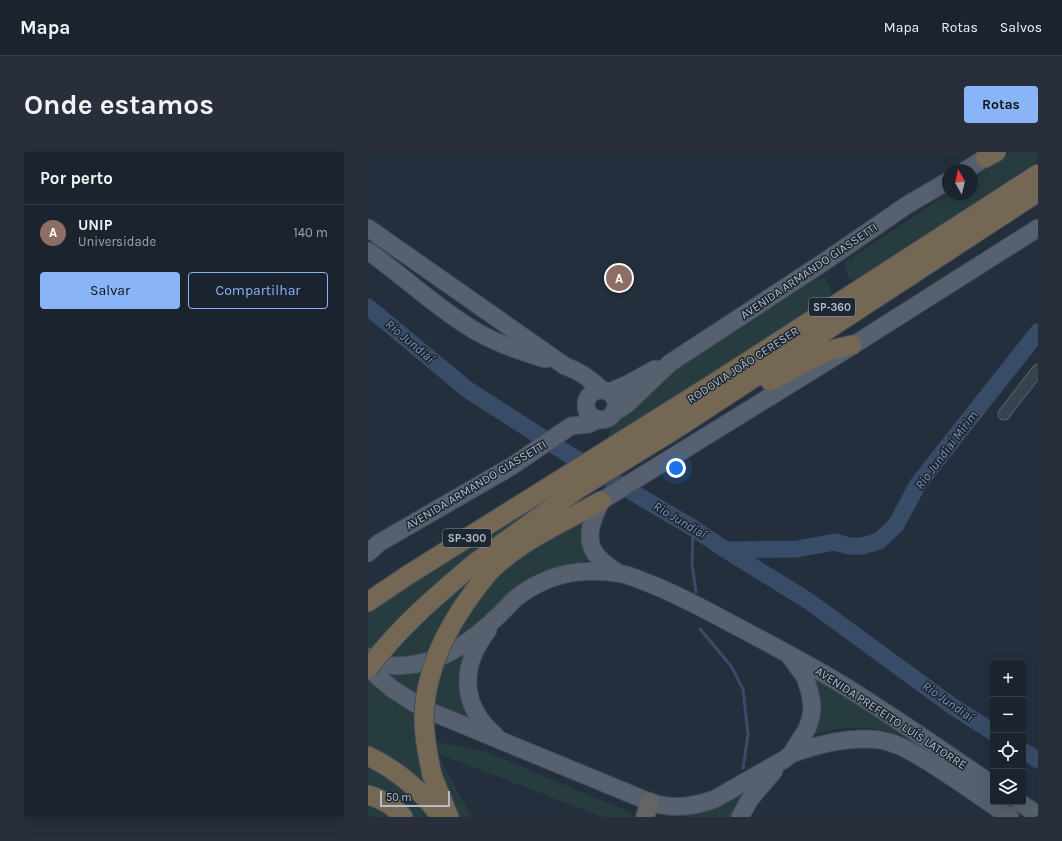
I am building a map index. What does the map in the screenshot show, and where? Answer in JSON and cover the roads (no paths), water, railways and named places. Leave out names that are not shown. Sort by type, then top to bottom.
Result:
[{"type":"highway","name":"RODOVIA JOÃO CERESER","points":[[631,447],[674,430],[1037,179]]},
{"type":"highway","name":"RODOVIA JOÃO CERESER","points":[[573,482],[631,447],[756,357],[1037,179]]},
{"type":"highway","points":[[674,430],[813,358],[831,350],[852,345]]},
{"type":"highway","name":"SP-300","points":[[368,669],[382,651],[404,628],[449,585],[482,567],[573,482]]},
{"type":"highway","name":"SP-300","points":[[368,602],[408,574],[573,482]]},
{"type":"highway","points":[[449,817],[432,775],[427,749],[424,717],[431,673],[438,652],[448,630],[475,589],[482,567],[499,562],[513,551],[601,501]]},
{"type":"highway","points":[[368,756],[407,781],[422,795],[441,817]]},
{"type":"highway","points":[[368,794],[381,798],[403,817]]},
{"type":"main road","points":[[975,164],[991,154]]},
{"type":"main road","name":"AVENIDA ARMANDO GIASSETTI","points":[[372,547],[512,466],[570,427],[589,424],[626,405],[670,363],[824,262],[907,205],[942,185]]},
{"type":"main road","points":[[368,228],[564,366],[587,401],[588,412],[591,416],[606,416],[616,404],[612,395],[578,371],[564,366],[519,350],[469,328],[368,251]]},
{"type":"main road","points":[[618,573],[600,559],[590,543],[591,523],[601,501],[1038,228]]},
{"type":"main road","points":[[469,328],[481,327],[484,324],[486,314],[482,307]]},
{"type":"main road","name":"AVENIDA ARMANDO GIASSETTI","points":[[605,391],[628,384],[654,369],[670,363]]},
{"type":"main road","points":[[587,401],[592,393],[605,391]]},
{"type":"main road","name":"AVENIDA ARMANDO GIASSETTI","points":[[570,427],[575,417],[587,401]]},
{"type":"main road","points":[[368,657],[380,664],[395,666],[428,662],[446,655],[465,644],[527,590],[558,576],[581,572],[618,573]]},
{"type":"main road","name":"AVENIDA PREFEITO LUÍS LATORRE","points":[[618,573],[637,578],[662,588],[788,653],[842,685],[990,783]]},
{"type":"main road","points":[[497,617],[480,640],[470,661],[468,688],[471,701],[479,717],[486,727],[503,741]]},
{"type":"main road","points":[[740,817],[755,792],[788,757],[807,729],[811,717],[812,706],[805,677],[788,653]]},
{"type":"main road","points":[[368,669],[391,688],[422,708],[503,741],[652,808],[676,817]]},
{"type":"main road","name":"AVENIDA PREFEITO LUÍS LATORRE","points":[[652,808],[677,808],[702,804],[715,800],[788,757],[816,745],[863,739],[882,740],[906,748],[947,773],[1010,817]]},
{"type":"main road","points":[[1023,805],[1038,815]]},
{"type":"street","points":[[1004,414],[1038,370]]},
{"type":"waterway","name":"Rio Jundiaí","points":[[368,307],[468,390],[568,454],[693,528],[810,602],[952,706],[990,730]]},
{"type":"waterway","name":"Rio Jundiaí Mirim","points":[[726,550],[797,549],[835,542],[849,546],[862,546],[879,541],[896,525],[918,484],[1038,332]]},
{"type":"waterway","points":[[693,528],[692,564],[696,592]]},
{"type":"waterway","points":[[700,629],[731,666],[743,689],[748,735],[743,768]]},
{"type":"waterway","name":"Rio Jundiaí","points":[[1026,753],[1038,760]]},
{"type":"place","name":"UNIP","points":[[619,278]]}]
